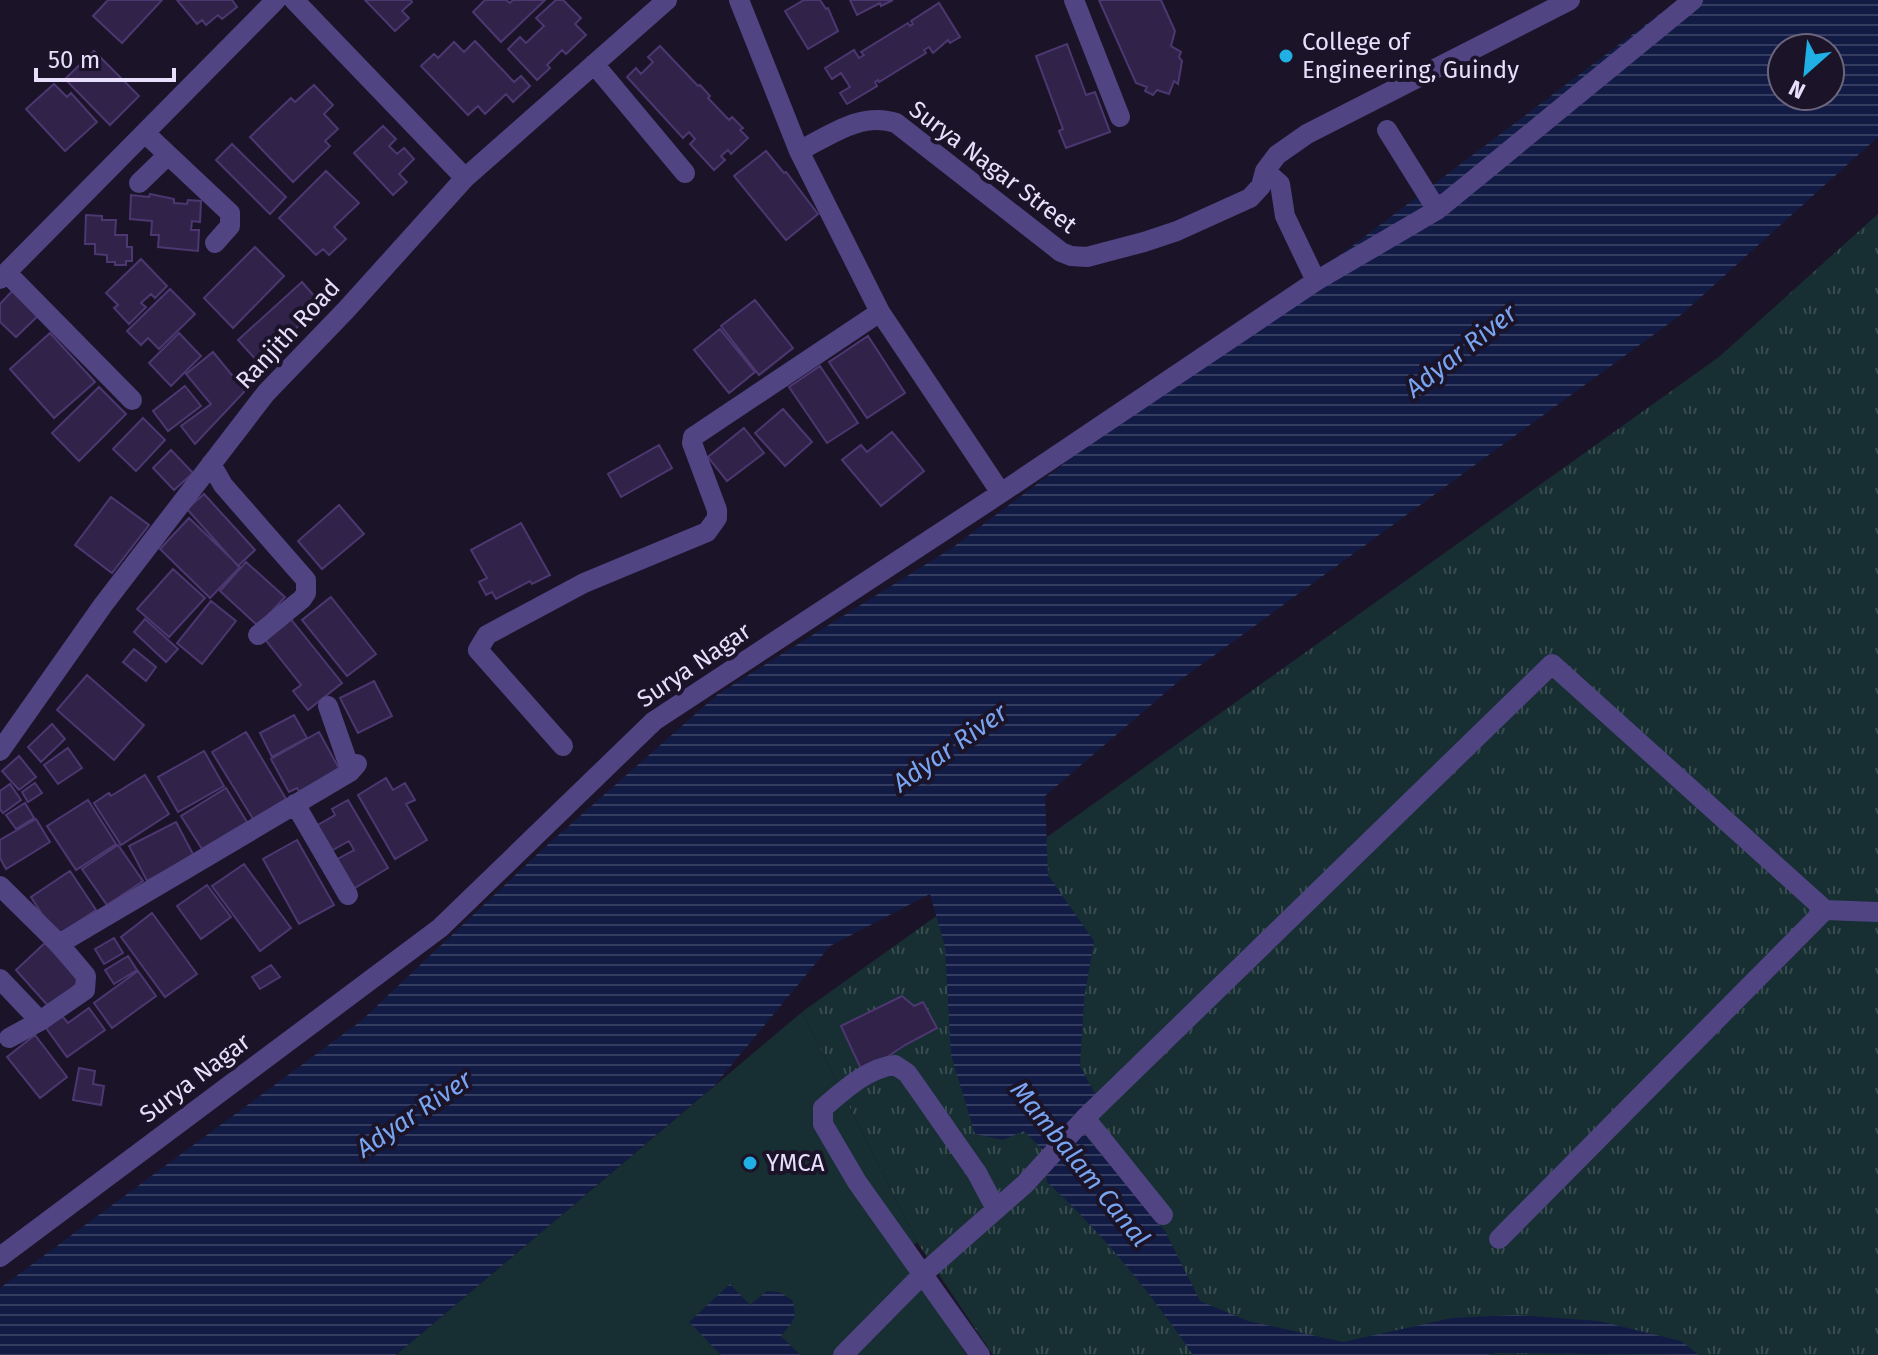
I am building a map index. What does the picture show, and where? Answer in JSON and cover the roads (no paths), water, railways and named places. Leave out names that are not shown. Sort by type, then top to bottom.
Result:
[{"type":"street","points":[[132,400],[3,276],[276,0]]},
{"type":"street","points":[[294,0],[465,178]]},
{"type":"street","name":"Ranjith Road","points":[[0,751],[103,605],[266,393],[465,178],[667,0]]},
{"type":"street","points":[[739,0],[799,151],[880,312],[1001,493]]},
{"type":"street","points":[[1074,0],[1120,117]]},
{"type":"street","name":"Surya Nagar Street","points":[[799,151],[864,119],[881,118],[896,123],[1061,252],[1087,257],[1177,231],[1250,198],[1261,186],[1265,171],[1277,155],[1307,134],[1570,0]]},
{"type":"street","name":"Surya Nagar","points":[[0,1257],[440,928],[654,721],[1316,281],[1437,210],[1693,0]]},
{"type":"street","points":[[594,64],[685,173]]},
{"type":"street","points":[[1387,130],[1437,210]]},
{"type":"street","points":[[146,134],[230,213],[230,226],[215,243]]},
{"type":"street","points":[[139,183],[168,155]]},
{"type":"street","points":[[1265,171],[1280,184],[1285,216],[1316,281]]},
{"type":"street","points":[[563,746],[478,650],[487,635],[584,583],[707,532],[717,518],[717,510],[692,443],[693,437],[880,312]]},
{"type":"street","points":[[211,464],[223,485],[306,580],[306,593],[302,599],[258,635]]},
{"type":"street","points":[[843,1355],[924,1273],[1025,1184],[1085,1118],[1552,664],[1825,910],[1878,912]]},
{"type":"street","points":[[59,944],[350,772],[357,764],[349,766],[328,706]]},
{"type":"street","points":[[295,804],[348,895]]},
{"type":"street","points":[[0,886],[59,944],[86,976],[85,990],[9,1038]]},
{"type":"street","points":[[1499,1239],[1825,910]]},
{"type":"street","points":[[0,979],[40,1021]]},
{"type":"street","points":[[980,1355],[857,1182],[823,1124],[823,1108],[860,1079],[877,1069],[895,1065],[907,1073],[917,1087],[977,1173],[996,1209]]},
{"type":"street","points":[[1085,1118],[1163,1215]]},
{"type":"water","points":[[1678,0],[1878,0],[1878,137],[1682,314],[1179,681],[1045,796],[1048,875],[1094,941],[1084,999],[1080,1066],[1096,1096],[1072,1116],[1165,1231],[1200,1301],[1248,1321],[1343,1342],[1452,1318],[1516,1315],[1599,1321],[1681,1341],[1699,1355],[1193,1355],[1125,1264],[1047,1182],[1045,1152],[1024,1131],[1003,1140],[975,1134],[951,1055],[945,947],[930,894],[830,946],[715,1085],[396,1355],[0,1355],[0,1288],[361,1021],[545,847],[718,694],[952,548]]},
{"type":"water","points":[[730,1284],[750,1305],[767,1291],[779,1292],[792,1300],[793,1320],[781,1336],[800,1355],[721,1355],[689,1322]]},
{"type":"place","name":"College of Engineering, Guindy","points":[[1286,56]]},
{"type":"place","name":"YMCA","points":[[750,1163]]},
{"type":"water label","name":"Adyar River","points":[[1461,351]]},
{"type":"water label","name":"Adyar River","points":[[950,748]]},
{"type":"water label","name":"Adyar River","points":[[414,1114]]},
{"type":"water label","name":"Mambalam Canal","points":[[1080,1164]]}]
